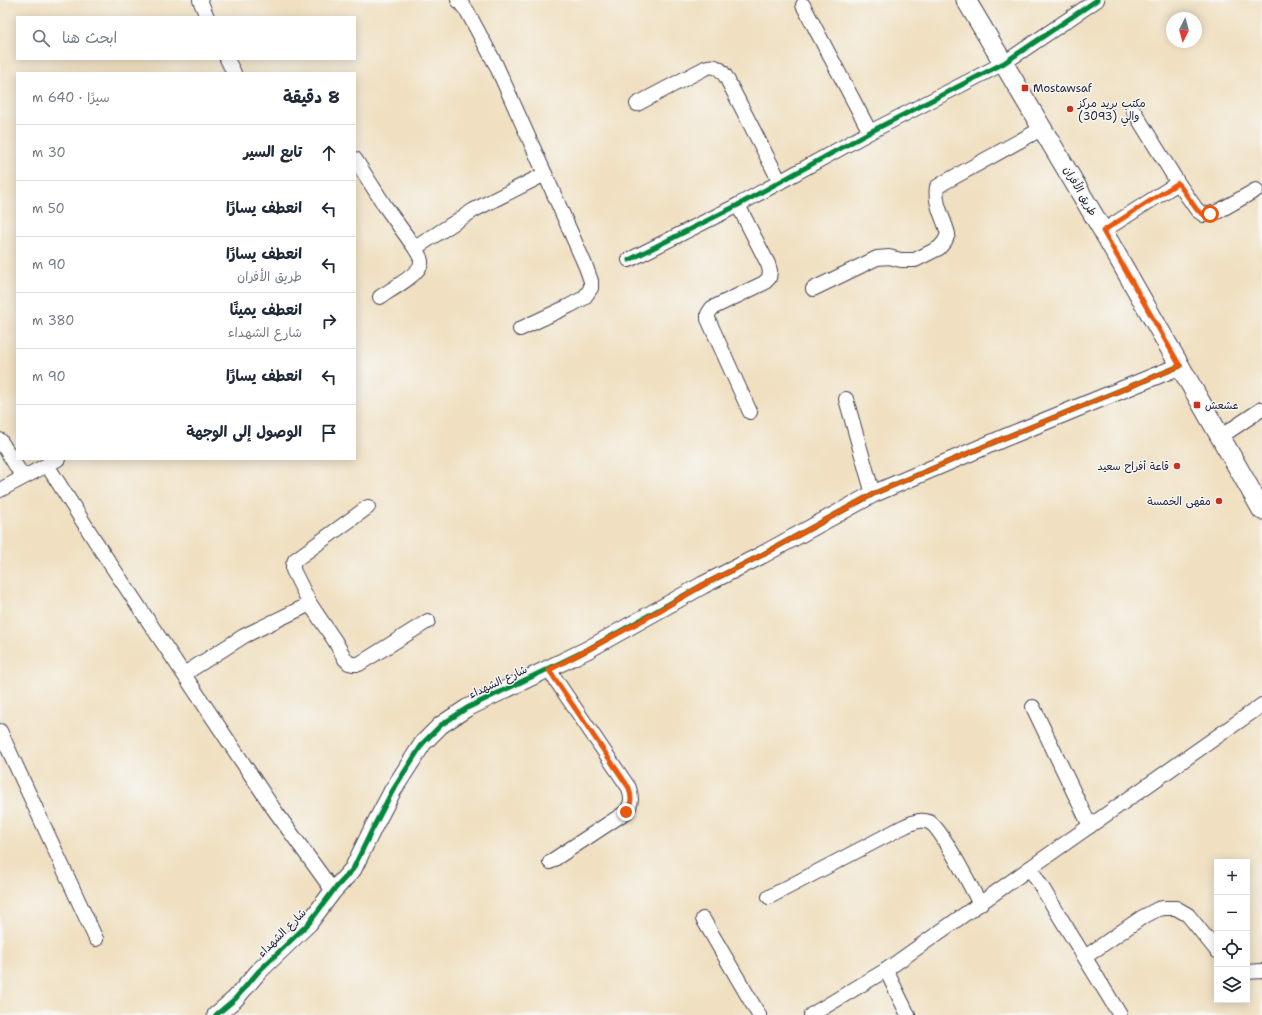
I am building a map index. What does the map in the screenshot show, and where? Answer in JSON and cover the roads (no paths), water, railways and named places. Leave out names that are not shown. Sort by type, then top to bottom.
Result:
[{"type":"main road","name":"طريق الأفران","points":[[966,0],[1103,231],[1262,510]]},
{"type":"street","points":[[200,0],[207,16]]},
{"type":"street","points":[[458,0],[467,11],[496,65],[591,281],[591,288],[584,298],[520,329]]},
{"type":"street","points":[[629,260],[780,182],[870,132],[1004,63],[1097,0]]},
{"type":"street","points":[[803,5],[870,132]]},
{"type":"street","points":[[228,60],[234,72]]},
{"type":"street","points":[[637,104],[705,68],[711,66],[716,67],[722,71],[726,77],[780,182]]},
{"type":"street","points":[[1133,110],[1178,183],[1197,210],[1204,215],[1217,212],[1256,190]]},
{"type":"street","points":[[813,289],[878,258],[889,256],[909,261],[915,260],[939,248],[948,234],[938,206],[936,194],[938,188],[945,182],[1042,128]]},
{"type":"street","points":[[356,161],[384,206],[421,259],[418,271],[380,298]]},
{"type":"street","points":[[414,248],[474,210],[545,174]]},
{"type":"street","points":[[1103,231],[1178,183]]},
{"type":"street","points":[[738,204],[768,264],[770,271],[769,278],[764,283],[712,308],[708,314],[708,319],[750,412]]},
{"type":"street","name":"شارع الشهداء","points":[[216,1015],[235,999],[259,971],[309,923],[333,891],[353,869],[393,790],[423,743],[441,725],[467,708],[549,670],[594,647],[703,585],[762,555],[873,494],[1004,438],[1180,366]]},
{"type":"street","points":[[846,399],[873,494]]},
{"type":"street","points":[[1220,437],[1262,409]]},
{"type":"street","points":[[0,440],[23,477]]},
{"type":"street","points":[[0,490],[53,462],[101,550],[273,808],[333,891]]},
{"type":"street","points":[[368,507],[295,560],[293,570],[310,604],[335,640],[345,659],[348,663],[353,664],[358,664],[374,655],[428,621]]},
{"type":"street","points":[[184,674],[244,636],[310,604]]},
{"type":"street","points":[[549,670],[629,788],[632,798],[626,812],[550,862]]},
{"type":"street","points":[[811,1015],[886,970],[1262,705]]},
{"type":"street","points":[[1033,707],[1090,826]]},
{"type":"street","points":[[0,731],[96,939]]},
{"type":"street","points":[[769,897],[899,829],[914,822],[924,821],[929,822],[939,832],[980,904]]},
{"type":"street","points":[[1030,868],[1120,1015]]},
{"type":"street","points":[[1085,957],[1141,918],[1158,909],[1164,908],[1176,908],[1188,915],[1214,947]]},
{"type":"street","points":[[704,919],[759,1015]]},
{"type":"street","points":[[886,970],[908,1015]]},
{"type":"street","points":[[1250,972],[1262,971]]},
{"type":"place","name":"Mostawsaf","points":[[1025,88]]},
{"type":"place","name":"مكتب بريد مركز والي (3093)","points":[[1070,109]]},
{"type":"place","name":"عشعش","points":[[1197,405]]},
{"type":"place","name":"قاعة أفراح سعيد","points":[[1177,466]]},
{"type":"place","name":"مقهى الخمسة","points":[[1219,501]]}]
